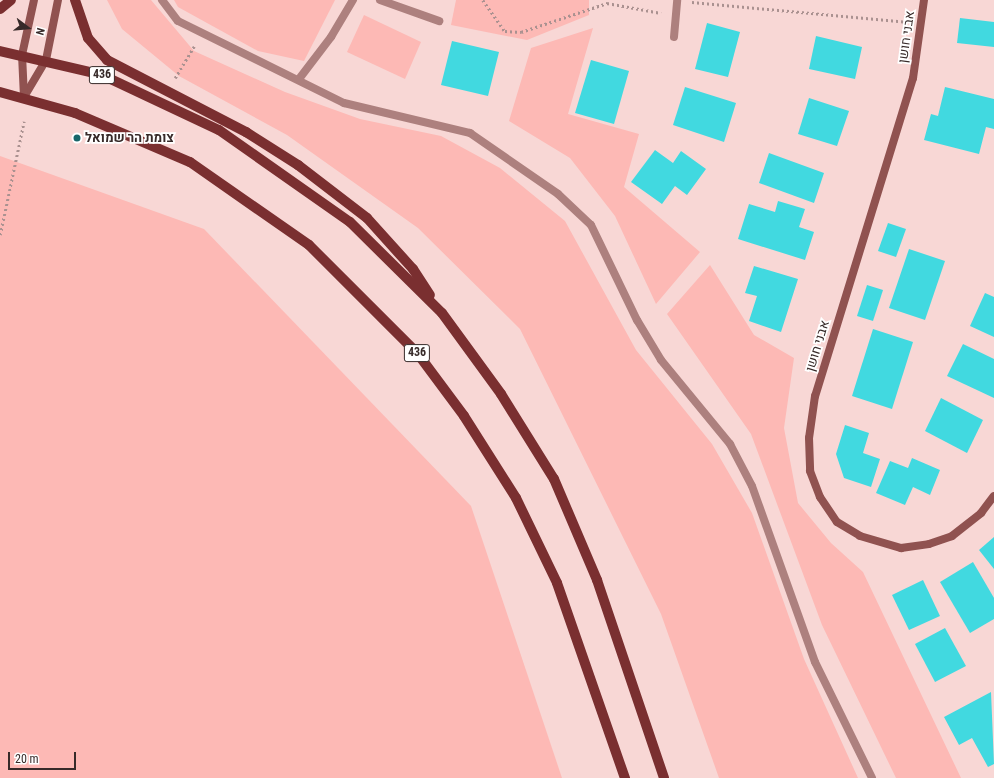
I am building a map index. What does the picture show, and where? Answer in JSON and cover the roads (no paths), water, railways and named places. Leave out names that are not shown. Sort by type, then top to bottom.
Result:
[{"type":"main road","points":[[0,9],[11,0]]},
{"type":"main road","points":[[75,0],[88,38],[108,60],[246,132],[298,165],[367,218],[392,244],[442,313]]},
{"type":"main road","name":"436","points":[[0,51],[46,60],[102,75],[219,130],[350,222],[442,313],[501,394],[554,479],[597,580],[664,778]]},
{"type":"main road","name":"436","points":[[0,92],[24,97],[136,136],[190,162],[246,198],[309,245],[418,354],[464,416],[512,492],[557,583],[625,778]]},
{"type":"street","points":[[24,97],[22,55],[34,0]]},
{"type":"street","points":[[24,97],[46,60],[58,0]]},
{"type":"street","points":[[162,0],[178,21],[299,79],[344,103],[470,133],[558,194],[591,225],[637,320],[661,360],[730,444],[752,486],[815,662],[872,778]]},
{"type":"street","points":[[299,79],[331,37],[353,0]]},
{"type":"street","points":[[380,0],[439,21]]},
{"type":"street","points":[[674,37],[677,0]]},
{"type":"street","name":"אבני חושן","points":[[924,0],[923,24],[913,78],[894,144],[815,396],[808,438],[810,471],[820,497],[837,522],[860,536],[901,548],[929,544],[952,536],[981,513],[994,496]]},
{"type":"place","name":"צומת הר שמואל","points":[[77,138]]}]
